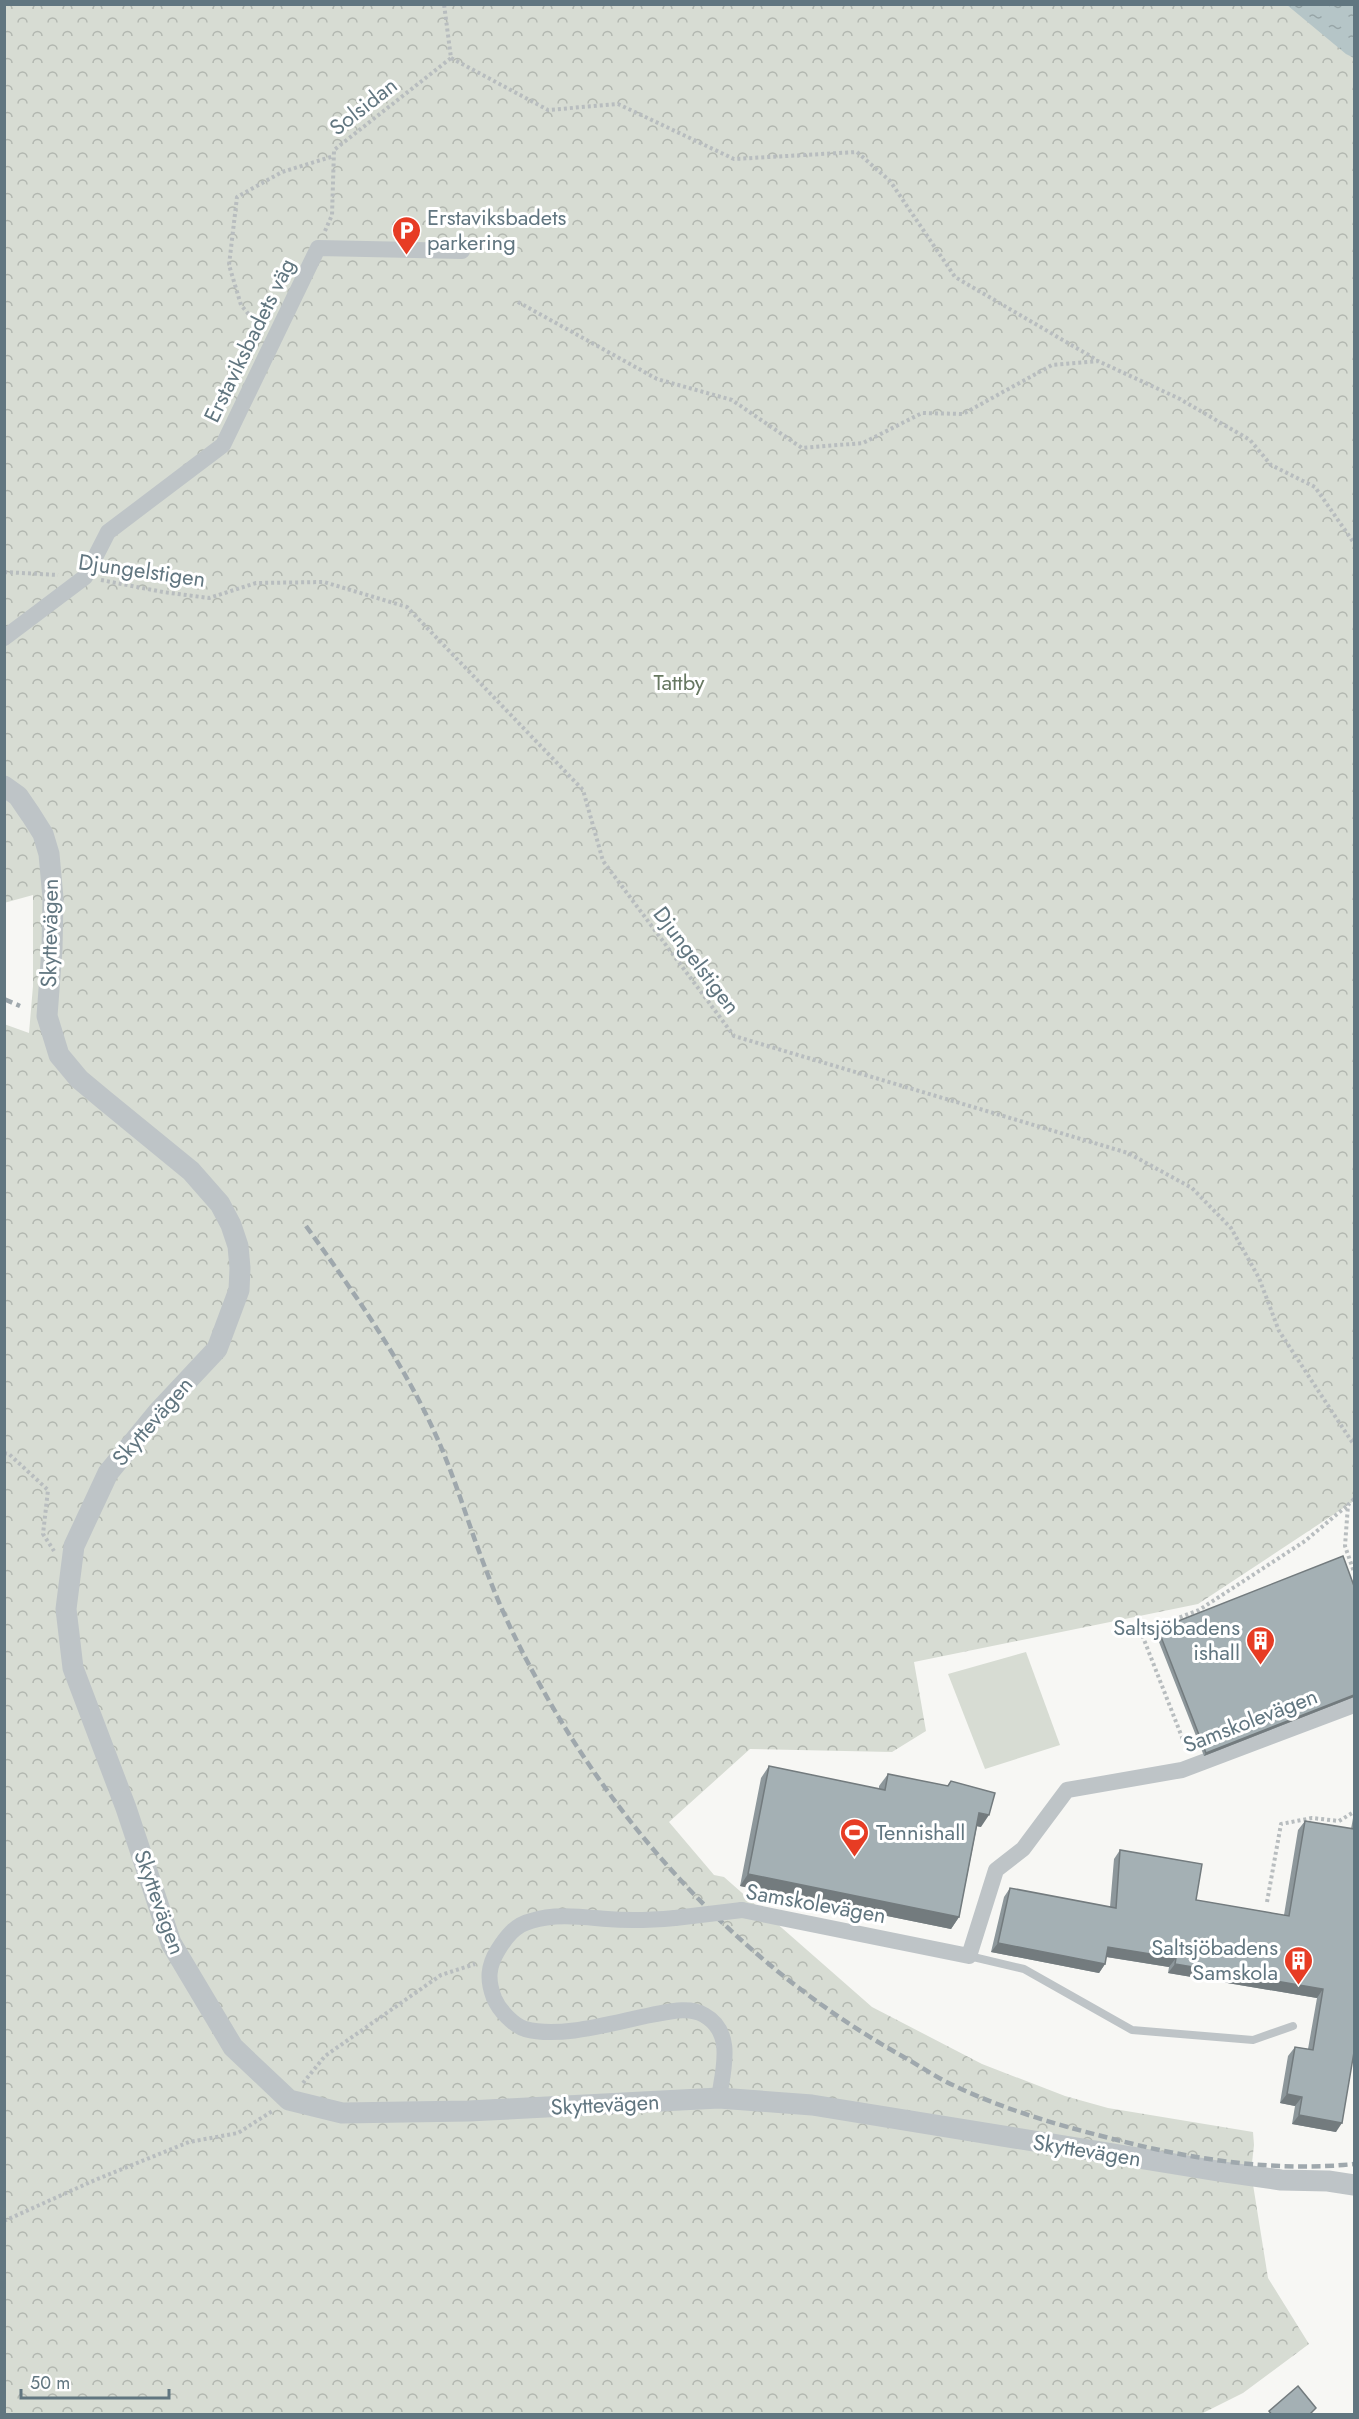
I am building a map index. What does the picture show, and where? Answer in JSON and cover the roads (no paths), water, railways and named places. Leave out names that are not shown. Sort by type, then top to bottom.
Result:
[{"type":"street","name":"Erstaviksbadets väg","points":[[4,638],[85,577],[108,532],[223,445],[318,248],[462,251]]},
{"type":"street","name":"Skyttevägen","points":[[4,786],[18,796],[32,815],[44,834],[49,854],[53,918],[47,1016],[59,1055],[95,1092],[156,1141],[198,1179],[220,1204],[231,1225],[237,1246],[240,1268],[239,1290],[217,1349],[158,1412],[108,1473],[74,1546],[66,1609],[73,1668],[126,1808],[171,1943],[233,2047],[289,2100],[342,2113],[469,2111],[719,2098],[812,2105],[1224,2172],[1281,2180],[1354,2185]]},
{"type":"street","name":"Samskolevägen","points":[[719,2098],[726,2053],[718,2028],[707,2016],[690,2010],[587,2028],[558,2031],[523,2028],[506,2016],[494,2000],[489,1971],[498,1950],[518,1926],[532,1920],[582,1917],[642,1920],[742,1910],[969,1956],[996,1870],[1023,1849],[1067,1790],[1182,1770],[1354,1705]]},
{"type":"lane","points":[[969,1956],[1023,1970],[1132,2030],[1253,2040],[1293,2026]]},
{"type":"water","points":[[1287,5],[1354,5],[1354,58],[1346,54]]},
{"type":"railway","points":[[4,999],[20,1006]]},
{"type":"railway","points":[[306,1226],[378,1330],[425,1411],[445,1456],[481,1558],[507,1620],[536,1678],[578,1748],[615,1801],[655,1851],[698,1899],[745,1943],[794,1984],[847,2022],[948,2083],[1016,2111],[1121,2141],[1207,2159],[1266,2165],[1354,2164]]},
{"type":"place","name":"Erstaviksbadets parkering","points":[[406,256]]},
{"type":"place","name":"Saltsjöbadens ishall","points":[[1261,1666]]},
{"type":"place","name":"Tennishall","points":[[855,1858]]},
{"type":"place","name":"Saltsjöbadens Samskola","points":[[1299,1986]]},
{"type":"park label","name":"Tattby","points":[[679,682]]}]
